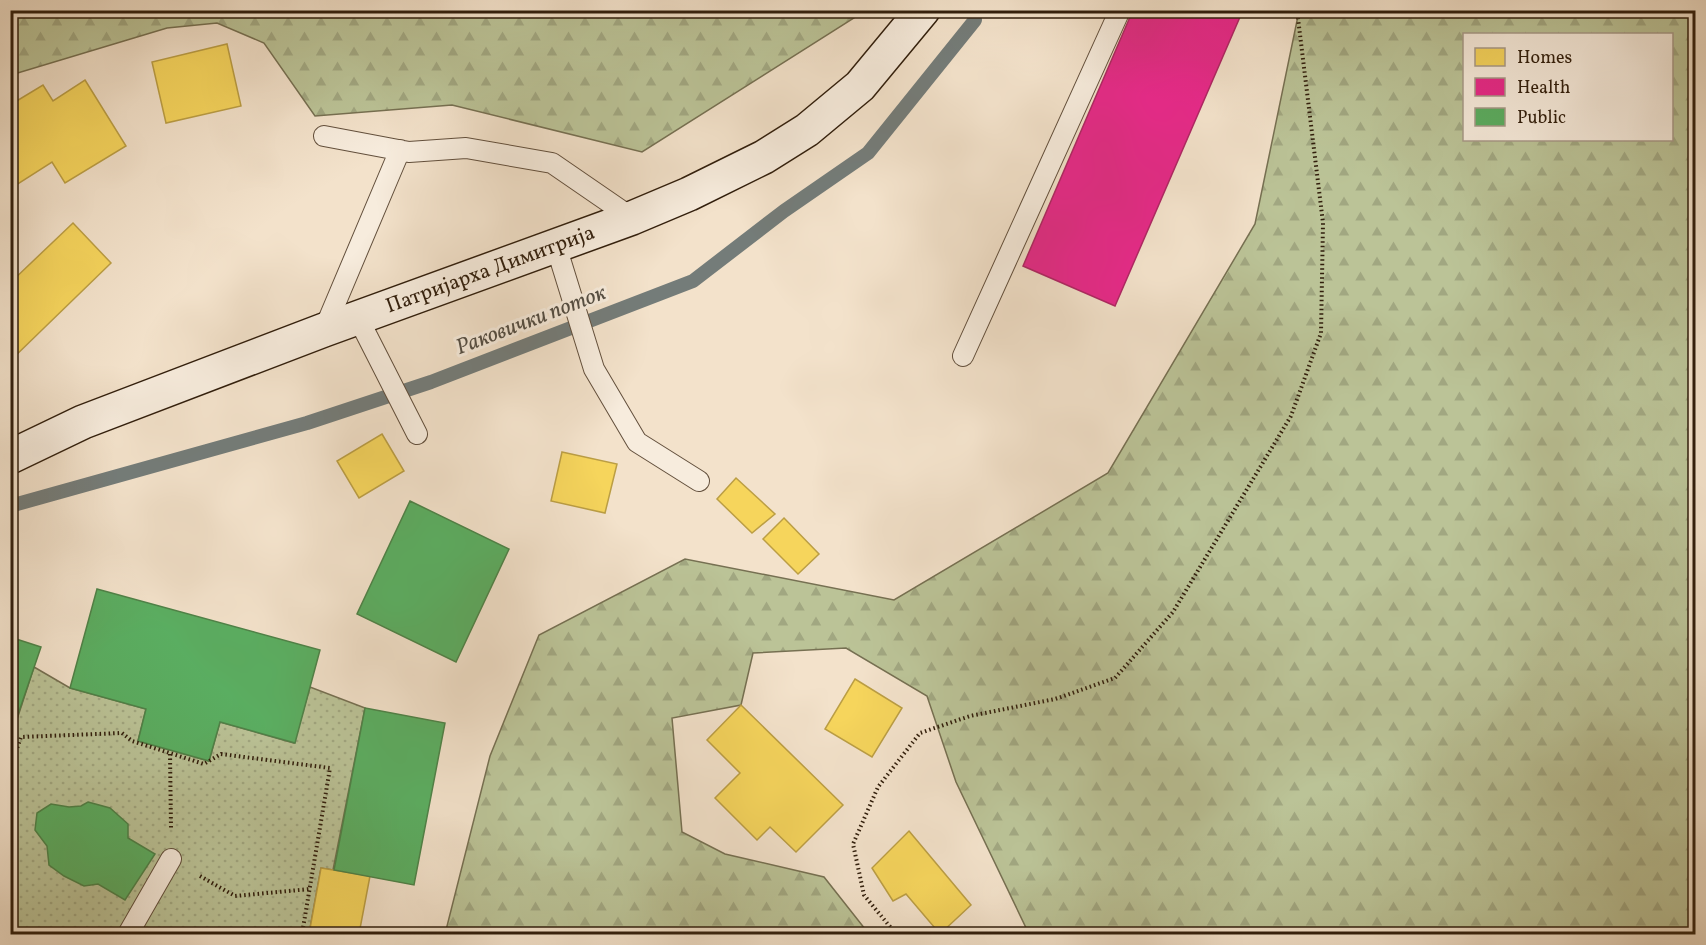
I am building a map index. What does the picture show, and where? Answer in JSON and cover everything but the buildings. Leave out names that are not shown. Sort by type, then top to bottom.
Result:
[{"type":"main road","name":"Патријарха Димитрија","points":[[10,458],[83,422],[324,330],[632,218],[689,194],[764,157],[807,130],[860,86],[923,10]]},
{"type":"lane","points":[[963,356],[1120,10]]},
{"type":"lane","points":[[324,136],[410,152],[466,148],[552,163],[632,218]]},
{"type":"lane","points":[[324,330],[400,150]]},
{"type":"lane","points":[[556,246],[594,369],[637,442],[699,481]]},
{"type":"lane","points":[[358,318],[414,428]]},
{"type":"lane","points":[[128,934],[171,859]]},
{"type":"path","points":[[896,934],[864,895],[853,844],[878,787],[920,733],[970,716],[1055,699],[1115,678],[1173,612],[1292,416],[1321,333],[1323,223],[1297,10]]},
{"type":"path","points":[[10,770],[21,737],[122,733],[132,741],[204,764],[221,754],[330,768],[302,934]]},
{"type":"path","points":[[170,754],[171,859],[235,896],[310,889]]},
{"type":"green space","points":[[11,10],[862,11],[642,152],[452,105],[315,116],[264,43],[217,23],[167,28],[11,75]]},
{"type":"green space","points":[[1299,11],[1695,11],[1695,934],[1029,934],[956,782],[927,696],[846,648],[753,653],[741,705],[672,718],[682,832],[725,854],[824,877],[869,934],[445,934],[490,756],[539,635],[685,559],[894,600],[1108,473],[1255,224]]},
{"type":"green space","points":[[34,667],[70,688],[146,709],[138,741],[209,761],[220,722],[294,743],[310,687],[365,708],[333,870],[321,868],[309,934],[11,934],[11,738]]},
{"type":"waterway","name":"Раковички поток","points":[[10,506],[307,423],[431,382],[693,281],[784,211],[868,153],[975,20]]}]
